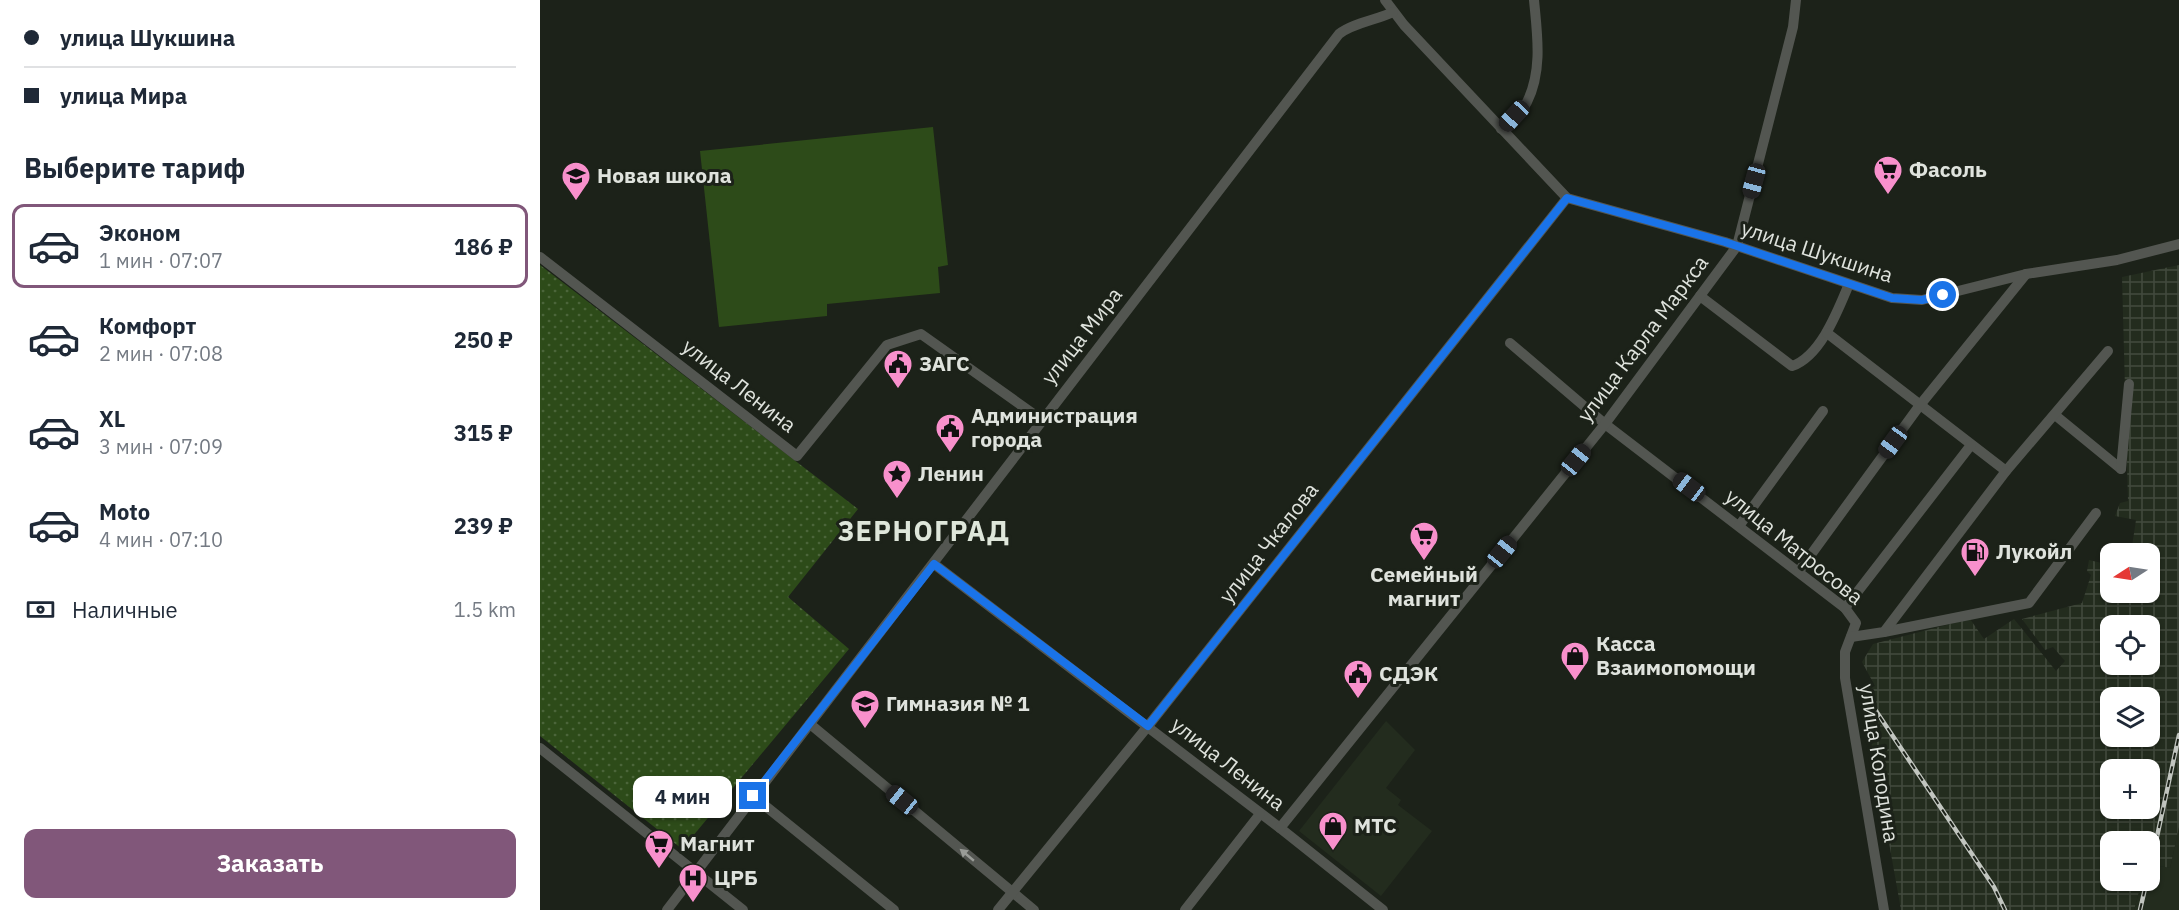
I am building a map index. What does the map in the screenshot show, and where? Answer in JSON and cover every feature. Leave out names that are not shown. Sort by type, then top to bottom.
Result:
[{"type":"street","points":[[1385,0],[1393,12],[1567,198]]},
{"type":"street","points":[[1501,129],[1527,103],[1534,80],[1539,51],[1534,0]]},
{"type":"street","name":"улица Карла Маркса","points":[[1280,828],[1605,424],[1737,246],[1793,27],[1796,0]]},
{"type":"street","name":"улица Мира","points":[[667,910],[1339,34],[1346,29],[1377,20],[1393,12]]},
{"type":"street","name":"улица Шукшина","points":[[1567,198],[1737,246],[1892,298],[1922,300],[2026,274],[2117,260],[2179,244]]},
{"type":"street","name":"улица Чкалова","points":[[998,910],[1148,726],[1567,198]]},
{"type":"street","name":"улица Ленина","points":[[540,257],[797,456],[887,345],[921,334],[1042,420]]},
{"type":"street","points":[[1798,571],[1920,405],[2026,274]]},
{"type":"street","points":[[1700,296],[1792,366],[1800,363],[1827,333],[1849,284]]},
{"type":"street","points":[[1827,333],[2006,471]]},
{"type":"street","name":"улица Матросова","points":[[1510,343],[1605,424],[1845,608],[1857,623]]},
{"type":"street","points":[[1884,632],[2006,471],[2108,351]]},
{"type":"street","points":[[2055,415],[2121,469],[2129,384]]},
{"type":"street","points":[[1739,526],[1823,411]]},
{"type":"street","points":[[1845,608],[1971,445]]},
{"type":"street","points":[[1851,637],[2029,603],[2096,513]]},
{"type":"street","name":"улица Ленина","points":[[934,564],[1148,726],[1383,910]]},
{"type":"street","name":"улица Колодина","points":[[1857,623],[1845,652],[1845,678],[1884,910]]},
{"type":"street","points":[[810,724],[1034,910]]},
{"type":"street","points":[[540,748],[743,910]]},
{"type":"street","points":[[753,796],[894,910]]},
{"type":"street","points":[[1185,910],[1260,814]]},
{"type":"shaded area","points":[[2179,265],[2179,827],[2170,868],[2160,866],[2160,831],[2100,831],[2100,891],[2139,891],[2134,910],[1901,910],[1862,691],[1875,686],[1862,662],[1873,644],[1970,619],[1984,639],[2014,619],[2056,671],[2065,661],[2053,647],[2045,650],[2022,619],[2082,603],[2091,575],[2087,571],[2089,560],[2100,563],[2100,603],[2160,603],[2160,543],[2133,543],[2136,520],[2115,516],[2120,503],[2128,501],[2122,277]]},
{"type":"shaded area","points":[[1386,721],[1415,750],[1386,788],[1401,800],[1398,805],[1432,831],[1381,896],[1299,831]]},
{"type":"shaded area","points":[[2179,827],[2179,910],[2134,910],[2139,891],[2160,891],[2160,866],[2170,868]]},
{"type":"green space","points":[[933,127],[948,265],[938,267],[940,293],[827,304],[827,316],[719,327],[700,151]]},
{"type":"green space","points":[[540,265],[858,509],[788,597],[849,649],[682,849],[540,736]]},
{"type":"railway","points":[[1872,705],[1994,887],[2005,910]]},
{"type":"railway","points":[[2158,831],[2179,735]]},
{"type":"railway","points":[[2140,910],[2144,891]]},
{"type":"place","name":"Фасоль","points":[[1888,196]]},
{"type":"place","name":"Новая школа","points":[[576,202]]},
{"type":"place","name":"ЗАГС","points":[[898,390]]},
{"type":"place","name":"Администрация города","points":[[950,454]]},
{"type":"place","name":"Ленин","points":[[897,500]]},
{"type":"place","name":"Семейный магнит","points":[[1424,562]]},
{"type":"place","name":"Лукойл","points":[[1975,578]]},
{"type":"place","name":"Касса Взаимопомощи","points":[[1575,682]]},
{"type":"place","name":"СДЭК","points":[[1358,700]]},
{"type":"place","name":"Гимназия № 1","points":[[865,730]]},
{"type":"place","name":"МТС","points":[[1333,852]]},
{"type":"place","name":"Магнит","points":[[659,870]]},
{"type":"place","name":"ЦРБ","points":[[693,904]]},
{"type":"district","name":"ЗЕРНОГРАД","points":[[924,532]]},
{"type":"route","points":[[753,796],[934,564],[1148,726],[1567,198],[1725,242],[1892,298],[1922,300],[1943,295]]}]
